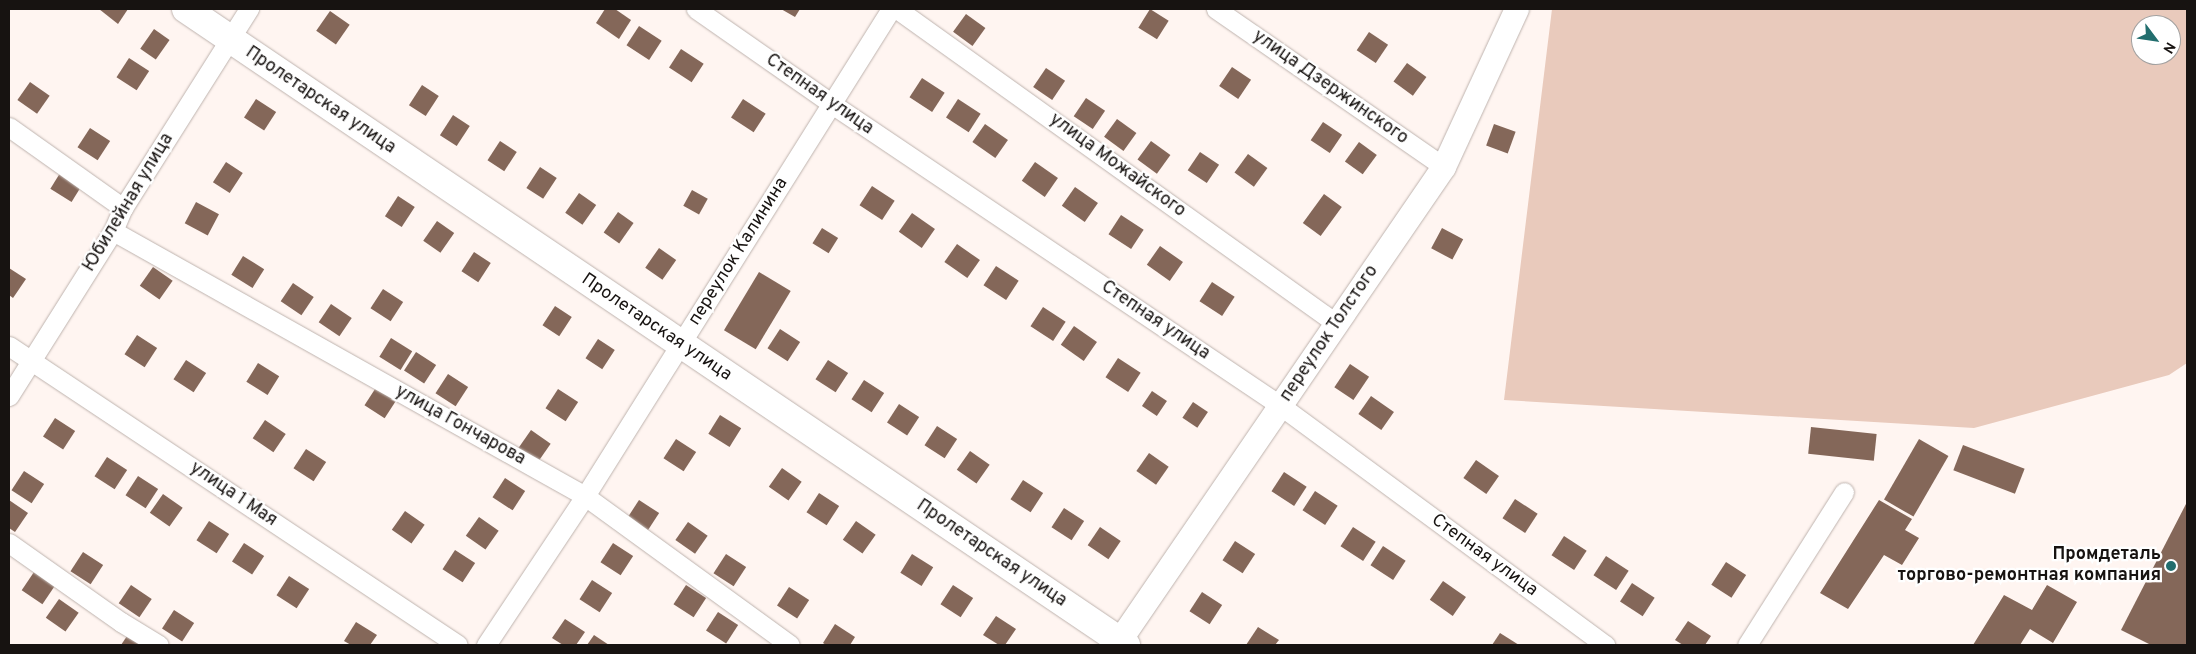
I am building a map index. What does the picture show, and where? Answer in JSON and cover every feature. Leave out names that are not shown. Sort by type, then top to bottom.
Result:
[{"type":"main road","name":"Пролетарская улица","points":[[186,9],[1121,644]]},
{"type":"street","name":"Юбилейная улица","points":[[9,396],[113,231],[123,208],[249,9]]},
{"type":"street","name":"Степная улица","points":[[696,9],[832,104],[1281,406],[1605,645]]},
{"type":"street","name":"переулок Калинина","points":[[486,645],[585,496],[891,9]]},
{"type":"street","name":"улица Можайского","points":[[897,9],[1337,324]]},
{"type":"street","name":"улица Дзержинского","points":[[1216,9],[1444,167]]},
{"type":"street","name":"переулок Толстого","points":[[1121,644],[1444,167],[1517,9]]},
{"type":"street","points":[[9,127],[123,208]]},
{"type":"street","name":"улица Гончарова","points":[[113,231],[585,496],[790,645]]},
{"type":"street","name":"улица 1 Мая","points":[[9,346],[458,645]]},
{"type":"street","points":[[1747,645],[1844,492]]},
{"type":"street","points":[[9,543],[121,622],[159,645]]},
{"type":"shaded area","points":[[1552,9],[2187,9],[2187,363],[2169,375],[1974,428],[1504,400]]},
{"type":"building","points":[[99,9],[128,9],[118,24]]},
{"type":"building","points":[[605,9],[615,9],[631,20],[619,39],[596,23]]},
{"type":"building","points":[[781,9],[800,9],[795,17]]},
{"type":"building","points":[[1150,9],[1169,21],[1157,39],[1138,28]]},
{"type":"building","points":[[330,11],[350,25],[336,44],[316,31]]},
{"type":"building","points":[[966,14],[985,28],[972,46],[953,32]]},
{"type":"building","points":[[639,26],[662,41],[649,60],[626,45]]},
{"type":"building","points":[[154,29],[170,40],[156,60],[140,49]]},
{"type":"building","points":[[1369,32],[1388,45],[1376,63],[1357,50]]},
{"type":"building","points":[[681,49],[704,64],[692,82],[669,67]]},
{"type":"building","points":[[129,58],[149,71],[137,90],[116,77]]},
{"type":"building","points":[[1407,63],[1426,77],[1413,96],[1393,82]]},
{"type":"building","points":[[1232,67],[1251,80],[1238,99],[1219,86]]},
{"type":"building","points":[[1046,68],[1065,81],[1052,100],[1033,87]]},
{"type":"building","points":[[922,78],[945,93],[932,112],[909,97]]},
{"type":"building","points":[[30,82],[50,96],[37,114],[17,100]]},
{"type":"building","points":[[422,85],[439,96],[426,116],[409,105]]},
{"type":"building","points":[[1086,98],[1105,111],[1093,129],[1074,116]]},
{"type":"building","points":[[256,99],[276,112],[264,131],[244,117]]},
{"type":"building","points":[[743,99],[766,114],[754,132],[731,117]]},
{"type":"building","points":[[958,99],[981,114],[969,132],[946,117]]},
{"type":"building","points":[[453,115],[470,126],[457,146],[440,135]]},
{"type":"building","points":[[1117,119],[1136,133],[1123,151],[1104,137]]},
{"type":"building","points":[[1323,122],[1342,135],[1330,153],[1311,140]]},
{"type":"building","points":[[985,124],[1008,140],[995,158],[972,142]]},
{"type":"building","points":[[1494,124],[1516,132],[1508,153],[1486,146]]},
{"type":"building","points":[[90,128],[110,141],[98,160],[77,147]]},
{"type":"building","points":[[500,141],[517,152],[504,171],[487,160]]},
{"type":"building","points":[[1151,141],[1170,155],[1157,174],[1137,160]]},
{"type":"building","points":[[1359,142],[1377,155],[1363,174],[1345,161]]},
{"type":"building","points":[[1200,152],[1219,165],[1207,183],[1188,170]]},
{"type":"building","points":[[1248,154],[1267,168],[1254,187],[1234,173]]},
{"type":"building","points":[[226,162],[243,173],[230,193],[213,182]]},
{"type":"building","points":[[1035,162],[1058,178],[1045,197],[1022,181]]},
{"type":"building","points":[[540,167],[557,178],[543,199],[526,188]]},
{"type":"building","points":[[62,170],[83,183],[72,202],[50,189]]},
{"type":"building","points":[[872,186],[895,201],[882,220],[859,205]]},
{"type":"building","points":[[1075,187],[1098,203],[1085,222],[1062,206]]},
{"type":"building","points":[[692,190],[708,199],[699,214],[683,206]]},
{"type":"building","points":[[579,193],[596,205],[582,225],[565,213]]},
{"type":"building","points":[[1324,194],[1342,207],[1321,236],[1303,223]]},
{"type":"building","points":[[398,196],[415,207],[402,227],[385,216]]},
{"type":"building","points":[[196,202],[219,214],[208,235],[185,223]]},
{"type":"building","points":[[618,212],[634,223],[619,243],[604,232]]},
{"type":"building","points":[[912,213],[935,229],[922,248],[899,232]]},
{"type":"building","points":[[1121,215],[1144,230],[1131,249],[1108,234]]},
{"type":"building","points":[[437,221],[454,233],[440,253],[423,241]]},
{"type":"building","points":[[822,228],[838,238],[829,253],[812,243]]},
{"type":"building","points":[[1442,228],[1463,239],[1452,260],[1431,248]]},
{"type":"building","points":[[957,244],[980,260],[967,278],[944,262]]},
{"type":"building","points":[[1160,246],[1183,262],[1170,281],[1147,265]]},
{"type":"building","points":[[659,248],[676,260],[662,280],[645,268]]},
{"type":"building","points":[[474,252],[491,263],[478,282],[461,271]]},
{"type":"building","points":[[243,256],[264,269],[253,288],[231,275]]},
{"type":"building","points":[[996,266],[1019,281],[1006,300],[983,285]]},
{"type":"building","points":[[153,267],[173,281],[159,300],[140,286]]},
{"type":"building","points":[[9,268],[26,279],[13,298],[9,295]]},
{"type":"building","points":[[759,272],[791,291],[756,349],[724,330]]},
{"type":"building","points":[[1212,282],[1235,297],[1222,316],[1199,301]]},
{"type":"building","points":[[293,283],[314,297],[301,315],[281,301]]},
{"type":"building","points":[[383,289],[403,302],[391,321],[370,308]]},
{"type":"building","points":[[331,304],[352,318],[339,336],[319,322]]},
{"type":"building","points":[[555,306],[572,317],[559,336],[542,325]]},
{"type":"building","points":[[1043,307],[1066,322],[1053,341],[1030,326]]},
{"type":"building","points":[[1074,326],[1097,342],[1084,361],[1061,345]]},
{"type":"building","points":[[780,329],[800,342],[788,361],[767,348]]},
{"type":"building","points":[[137,335],[157,348],[145,367],[124,354]]},
{"type":"building","points":[[391,338],[412,351],[401,370],[379,357]]},
{"type":"building","points":[[598,339],[615,350],[602,369],[585,358]]},
{"type":"building","points":[[416,352],[436,365],[424,384],[404,370]]},
{"type":"building","points":[[1118,358],[1141,373],[1128,392],[1105,377]]},
{"type":"building","points":[[186,360],[206,373],[194,392],[173,379]]},
{"type":"building","points":[[828,360],[848,373],[836,392],[815,379]]},
{"type":"building","points":[[258,363],[279,376],[268,395],[246,382]]},
{"type":"building","points":[[1350,364],[1369,377],[1353,400],[1334,387]]},
{"type":"building","points":[[448,374],[468,387],[456,406],[435,393]]},
{"type":"building","points":[[864,380],[884,393],[872,412],[851,399]]},
{"type":"building","points":[[377,386],[397,399],[385,418],[364,405]]},
{"type":"building","points":[[558,389],[578,402],[566,421],[545,408]]},
{"type":"building","points":[[1152,391],[1167,401],[1157,416],[1142,406]]},
{"type":"building","points":[[1371,396],[1394,412],[1381,430],[1358,414]]},
{"type":"building","points":[[1193,402],[1208,412],[1197,428],[1182,418]]},
{"type":"building","points":[[899,404],[919,417],[907,436],[887,422]]},
{"type":"building","points":[[720,415],[741,428],[730,447],[708,434]]},
{"type":"building","points":[[55,418],[75,431],[63,450],[43,436]]},
{"type":"building","points":[[265,420],[286,434],[273,452],[253,438]]},
{"type":"building","points":[[937,426],[957,439],[945,458],[924,445]]},
{"type":"building","points":[[1811,427],[1877,434],[1874,461],[1808,454]]},
{"type":"building","points":[[531,430],[551,444],[537,463],[517,450]]},
{"type":"building","points":[[676,439],[696,452],[684,471],[663,458]]},
{"type":"building","points":[[1919,439],[1948,456],[1913,517],[1884,500]]},
{"type":"building","points":[[1963,445],[2025,469],[2015,494],[1953,470]]},
{"type":"building","points":[[306,449],[326,462],[314,481],[293,468]]},
{"type":"building","points":[[970,451],[990,465],[976,484],[957,470]]},
{"type":"building","points":[[1149,453],[1169,467],[1156,485],[1136,471]]},
{"type":"building","points":[[107,457],[127,470],[115,489],[94,476]]},
{"type":"building","points":[[1476,460],[1499,476],[1486,494],[1463,478]]},
{"type":"building","points":[[782,468],[802,482],[788,501],[769,487]]},
{"type":"building","points":[[24,471],[44,484],[32,503],[11,490]]},
{"type":"building","points":[[1284,472],[1307,487],[1294,506],[1271,491]]},
{"type":"building","points":[[138,476],[158,489],[146,508],[125,495]]},
{"type":"building","points":[[505,478],[525,491],[513,510],[492,497]]},
{"type":"building","points":[[1023,480],[1043,493],[1031,512],[1010,499]]},
{"type":"building","points":[[1315,491],[1338,506],[1325,525],[1302,510]]},
{"type":"building","points":[[819,493],[839,506],[827,525],[806,512]]},
{"type":"building","points":[[163,494],[183,508],[169,527],[150,513]]},
{"type":"building","points":[[1515,499],[1538,514],[1525,533],[1502,518]]},
{"type":"building","points":[[9,500],[28,513],[15,532],[9,528]]},
{"type":"building","points":[[639,500],[659,513],[647,532],[626,519]]},
{"type":"building","points":[[1879,500],[1912,519],[1905,530],[1919,538],[1902,565],[1884,555],[1848,609],[1820,593]]},
{"type":"building","name":"Промдеталь торгово-ремонтная компания","points":[[2187,502],[2187,645],[2151,645],[2121,630]]},
{"type":"building","points":[[1064,508],[1084,521],[1072,540],[1051,527]]},
{"type":"building","points":[[405,511],[425,525],[411,544],[392,530]]},
{"type":"building","points":[[479,517],[499,531],[485,550],[466,536]]},
{"type":"building","points":[[209,521],[229,534],[217,553],[196,540]]},
{"type":"building","points":[[856,521],[876,535],[862,554],[843,540]]},
{"type":"building","points":[[688,522],[708,536],[695,554],[675,540]]},
{"type":"building","points":[[1100,527],[1121,541],[1108,559],[1088,545]]},
{"type":"building","points":[[1353,527],[1376,542],[1363,561],[1340,546]]},
{"type":"building","points":[[1564,536],[1587,551],[1574,570],[1551,555]]},
{"type":"building","points":[[1235,541],[1255,554],[1243,573],[1222,560]]},
{"type":"building","points":[[244,543],[264,556],[252,575],[232,561]]},
{"type":"building","points":[[613,543],[633,556],[621,575],[600,562]]},
{"type":"building","points":[[1383,546],[1406,561],[1393,580],[1370,565]]},
{"type":"building","points":[[455,550],[475,563],[463,582],[442,569]]},
{"type":"building","points":[[83,552],[103,565],[91,584],[70,571]]},
{"type":"building","points":[[726,554],[746,567],[734,586],[713,573]]},
{"type":"building","points":[[912,554],[933,567],[922,586],[900,573]]},
{"type":"building","points":[[1606,556],[1629,571],[1616,590],[1593,575]]},
{"type":"building","points":[[1726,562],[1746,575],[1731,598],[1711,585]]},
{"type":"building","points":[[34,572],[55,586],[42,604],[22,590]]},
{"type":"building","points":[[289,576],[309,589],[297,608],[276,595]]},
{"type":"building","points":[[592,580],[612,593],[600,612],[579,599]]},
{"type":"building","points":[[1443,581],[1466,597],[1453,616],[1430,600]]},
{"type":"building","points":[[1632,583],[1655,598],[1643,616],[1620,601]]},
{"type":"building","points":[[131,585],[152,599],[139,617],[119,603]]},
{"type":"building","points":[[686,585],[706,598],[694,617],[673,604]]},
{"type":"building","points":[[953,585],[973,598],[961,617],[940,604]]},
{"type":"building","points":[[2047,585],[2077,602],[2053,643],[2030,629],[2020,645],[1973,645],[2004,595],[2032,610]]},
{"type":"building","points":[[789,587],[809,600],[797,619],[777,605]]},
{"type":"building","points":[[1202,592],[1222,605],[1210,624],[1189,611]]},
{"type":"building","points":[[59,599],[79,613],[65,632],[46,618]]},
{"type":"building","points":[[174,610],[194,623],[182,642],[162,628]]},
{"type":"building","points":[[718,612],[738,625],[726,644],[706,630]]},
{"type":"building","points":[[996,616],[1016,629],[1005,645],[999,645],[983,635]]},
{"type":"building","points":[[565,619],[585,632],[576,645],[563,645],[552,638]]},
{"type":"building","points":[[1688,621],[1711,636],[1705,645],[1683,645],[1675,640]]},
{"type":"building","points":[[356,622],[377,635],[370,645],[351,645],[344,641]]},
{"type":"building","points":[[835,624],[855,637],[850,645],[826,645],[823,643]]},
{"type":"building","points":[[1258,627],[1279,640],[1275,645],[1246,645]]},
{"type":"building","points":[[1500,633],[1519,645],[1492,645]]},
{"type":"building","points":[[594,635],[609,645],[587,645]]},
{"type":"building","points":[[127,636],[141,645],[121,645]]},
{"type":"place","name":"Промдеталь торгово-ремонтная компания","points":[[2171,566]]}]
